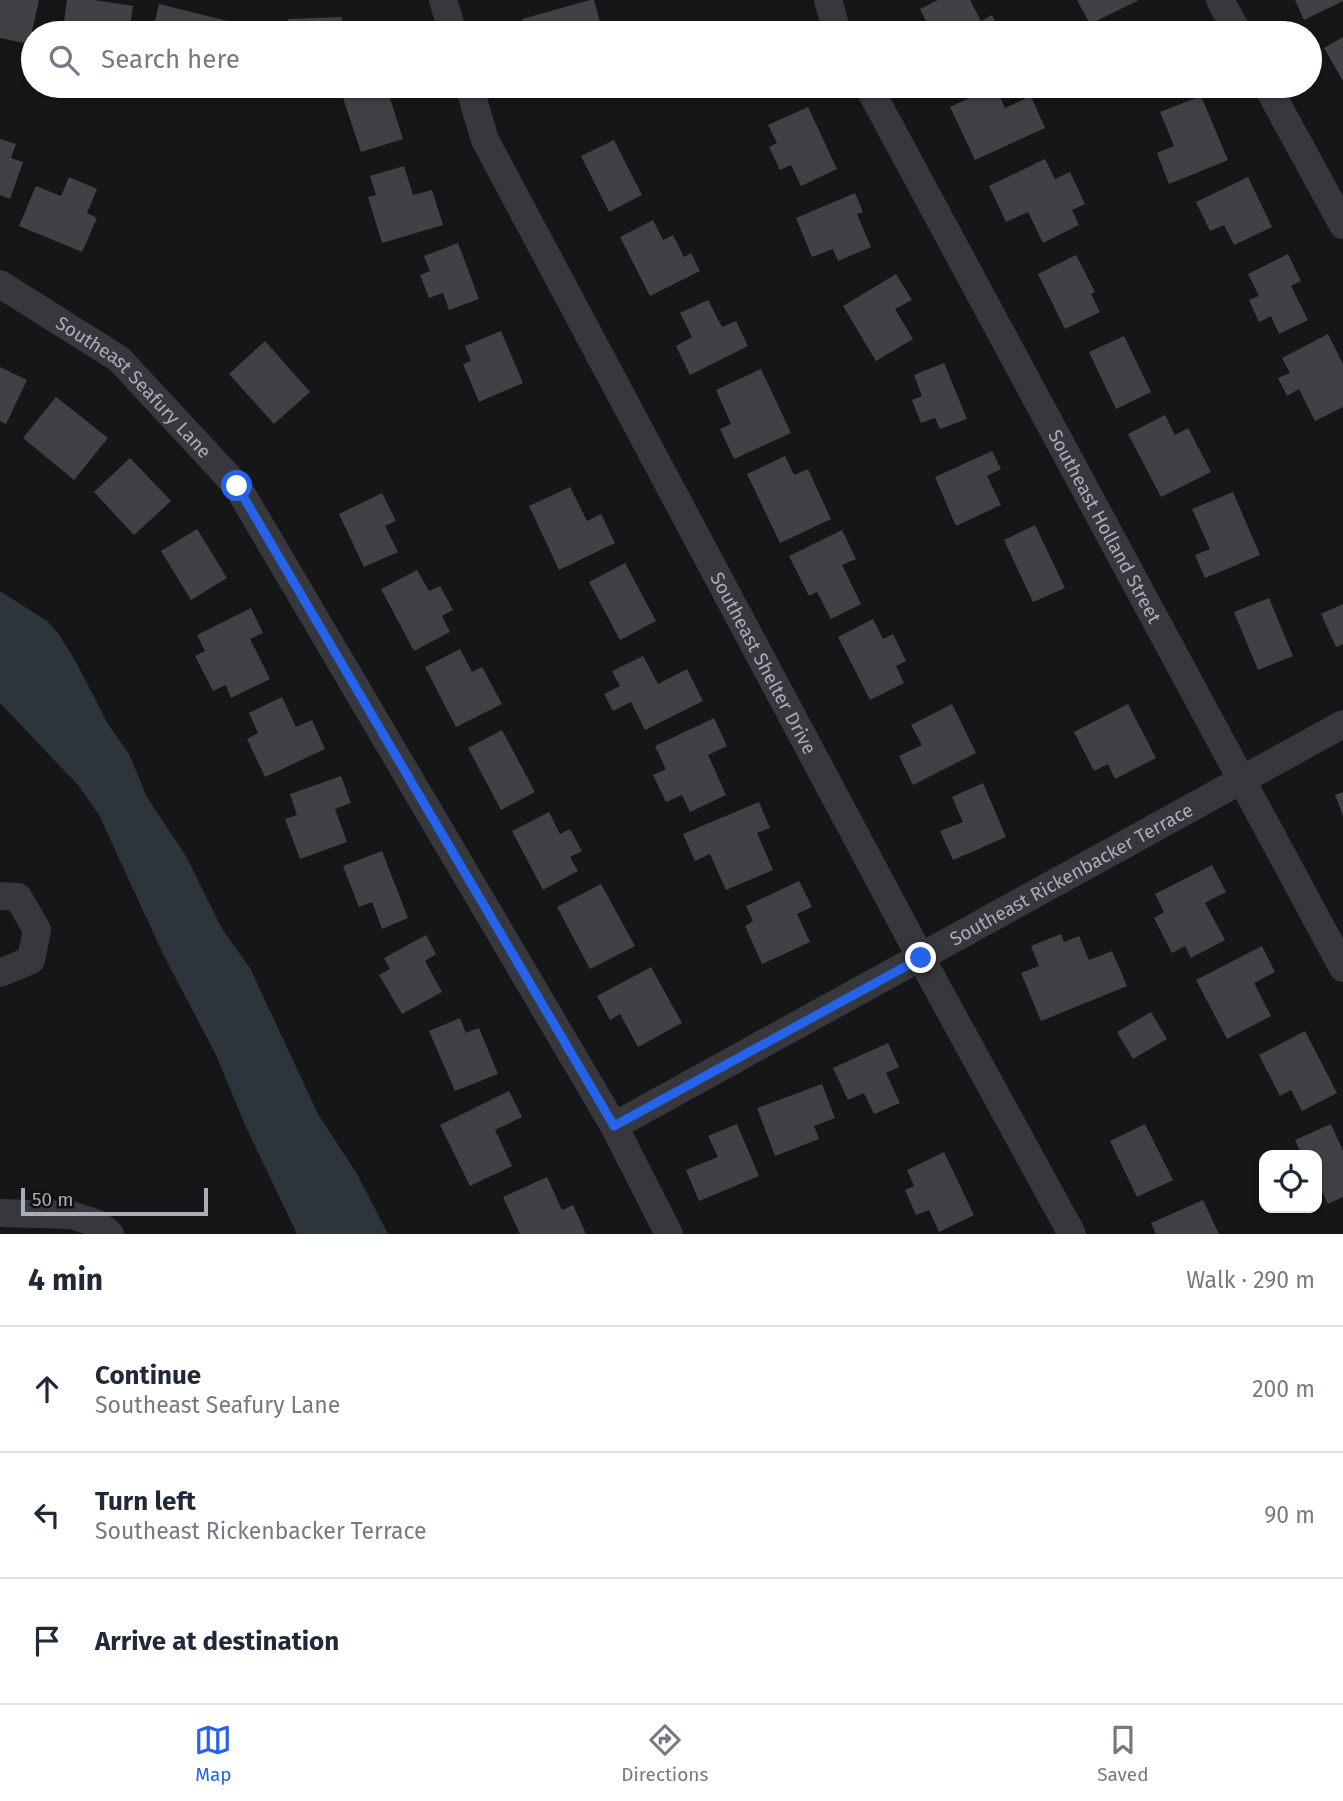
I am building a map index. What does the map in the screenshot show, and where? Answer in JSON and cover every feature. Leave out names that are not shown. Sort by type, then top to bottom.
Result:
[{"type":"street","points":[[443,0],[449,21]]},
{"type":"street","points":[[828,0],[834,21]]},
{"type":"street","points":[[1220,0],[1231,21]]},
{"type":"street","name":"Southeast Shelter Drive","points":[[473,98],[485,140],[921,958],[1072,1234]]},
{"type":"street","name":"Southeast Holland Street","points":[[874,98],[1343,968]]},
{"type":"street","points":[[1274,98],[1343,225]]},
{"type":"street","name":"Southeast Seafury Lane","points":[[0,284],[119,359],[237,486],[614,1126],[669,1234]]},
{"type":"street","name":"Southeast Rickenbacker Terrace","points":[[614,1126],[1343,724]]},
{"type":"street","points":[[0,896],[18,897],[37,930],[31,960],[0,973]]},
{"type":"street","points":[[0,1213],[27,1224],[71,1215],[96,1223],[110,1234]]},
{"type":"shaded area","points":[[0,591],[47,621],[76,662],[108,724],[129,754],[147,797],[186,856],[222,929],[250,968],[318,1114],[357,1174],[388,1234],[297,1234],[245,1125],[216,1055],[163,954],[99,815],[78,785],[0,703]]},
{"type":"building","points":[[0,0],[39,0],[34,21],[21,21],[21,42],[0,38]]},
{"type":"building","points":[[67,0],[94,0],[133,6],[131,21],[64,21]]},
{"type":"building","points":[[594,0],[600,21],[523,21]]},
{"type":"building","points":[[938,0],[970,0],[981,21],[926,21],[920,9]]},
{"type":"building","points":[[1077,0],[1139,0],[1096,21],[1088,21]]},
{"type":"building","points":[[1295,0],[1343,0],[1343,1],[1304,20]]},
{"type":"building","points":[[159,4],[228,21],[155,21]]},
{"type":"building","points":[[992,15],[995,21],[981,21]]},
{"type":"building","points":[[342,17],[342,21],[288,21]]},
{"type":"building","points":[[1343,37],[1343,81],[1324,48]]},
{"type":"building","points":[[343,98],[390,98],[403,139],[361,152]]},
{"type":"building","points":[[969,98],[1000,98],[1005,108],[1032,98],[1045,128],[975,160],[950,107]]},
{"type":"building","points":[[1202,98],[1228,160],[1169,184],[1157,153],[1174,146],[1160,112]]},
{"type":"building","points":[[808,107],[837,169],[801,186],[791,165],[780,170],[769,147],[777,143],[768,125]]},
{"type":"building","points":[[0,139],[16,144],[11,158],[23,162],[10,199],[0,195]]},
{"type":"building","points":[[614,140],[642,195],[609,212],[581,156]]},
{"type":"building","points":[[1045,159],[1055,179],[1070,172],[1085,204],[1072,210],[1079,225],[1043,243],[1028,212],[1006,222],[989,186]]},
{"type":"building","points":[[404,166],[413,195],[432,190],[443,225],[382,243],[368,197],[376,195],[370,176]]},
{"type":"building","points":[[69,177],[97,189],[87,213],[97,218],[82,252],[19,226],[36,186],[61,196]]},
{"type":"building","points":[[1248,177],[1272,227],[1234,245],[1224,225],[1210,231],[1196,202]]},
{"type":"building","points":[[855,193],[863,212],[857,214],[871,247],[838,261],[833,249],[812,257],[796,218]]},
{"type":"building","points":[[653,220],[663,240],[673,235],[684,257],[691,253],[700,271],[650,296],[620,237]]},
{"type":"building","points":[[458,243],[479,299],[449,310],[443,293],[429,298],[420,275],[430,271],[424,256]]},
{"type":"building","points":[[1288,254],[1301,281],[1291,286],[1308,320],[1279,334],[1271,316],[1259,322],[1249,300],[1259,296],[1248,274]]},
{"type":"building","points":[[1076,255],[1095,292],[1091,294],[1100,312],[1065,329],[1038,274]]},
{"type":"building","points":[[896,274],[912,300],[895,309],[913,339],[876,361],[843,306]]},
{"type":"building","points":[[708,300],[722,327],[736,321],[748,346],[690,375],[676,346],[692,337],[680,313]]},
{"type":"building","points":[[501,331],[523,383],[479,402],[463,364],[471,361],[465,346]]},
{"type":"building","points":[[1328,334],[1343,364],[1343,407],[1315,421],[1299,389],[1287,396],[1278,378],[1290,373],[1282,358]]},
{"type":"building","points":[[1124,336],[1151,392],[1116,409],[1089,352]]},
{"type":"building","points":[[265,341],[310,392],[274,424],[229,374]]},
{"type":"building","points":[[944,363],[967,419],[940,429],[935,418],[921,423],[912,400],[922,396],[914,375]]},
{"type":"building","points":[[0,367],[27,380],[6,424],[0,421]]},
{"type":"building","points":[[761,369],[791,433],[734,459],[720,429],[731,424],[716,390]]},
{"type":"building","points":[[56,397],[108,438],[74,480],[23,438]]},
{"type":"building","points":[[1165,415],[1175,435],[1188,428],[1211,472],[1161,497],[1128,434]]},
{"type":"building","points":[[992,451],[1001,469],[987,476],[1001,505],[956,526],[935,477]]},
{"type":"building","points":[[785,456],[794,475],[808,469],[831,519],[780,543],[747,474]]},
{"type":"building","points":[[130,458],[171,501],[134,535],[94,492]]},
{"type":"building","points":[[570,487],[587,521],[601,514],[615,543],[559,570],[529,506]]},
{"type":"building","points":[[1233,492],[1260,555],[1205,578],[1195,555],[1210,549],[1192,509]]},
{"type":"building","points":[[382,493],[396,521],[385,526],[398,552],[364,567],[339,514]]},
{"type":"building","points":[[1035,525],[1065,588],[1033,602],[1004,540]]},
{"type":"building","points":[[197,529],[227,578],[191,600],[161,551]]},
{"type":"building","points":[[842,530],[856,559],[842,565],[861,604],[831,619],[817,592],[809,596],[789,556]]},
{"type":"building","points":[[625,563],[656,621],[620,640],[589,582]]},
{"type":"building","points":[[417,570],[429,591],[440,586],[453,610],[442,616],[450,632],[414,651],[381,589]]},
{"type":"building","points":[[1269,598],[1293,656],[1258,670],[1234,612]]},
{"type":"building","points":[[1343,604],[1343,644],[1336,647],[1321,614]]},
{"type":"building","points":[[251,608],[263,633],[250,639],[270,679],[231,698],[226,685],[213,691],[195,656],[205,651],[197,635]]},
{"type":"building","points":[[873,619],[883,639],[893,634],[906,661],[896,666],[904,683],[870,700],[838,637]]},
{"type":"building","points":[[460,649],[472,672],[482,667],[502,704],[456,727],[425,667]]},
{"type":"building","points":[[643,656],[658,684],[687,669],[703,701],[645,730],[631,702],[613,711],[604,694],[620,686],[612,671]]},
{"type":"building","points":[[282,697],[296,727],[312,720],[325,749],[265,777],[247,739],[258,733],[249,713]]},
{"type":"building","points":[[952,704],[976,753],[913,785],[899,756],[922,745],[911,725]]},
{"type":"building","points":[[1128,704],[1156,758],[1115,779],[1108,764],[1094,771],[1074,732]]},
{"type":"building","points":[[714,718],[727,746],[708,755],[726,795],[690,812],[682,795],[666,802],[653,775],[666,769],[655,746]]},
{"type":"building","points":[[502,730],[535,792],[501,810],[468,748]]},
{"type":"building","points":[[341,776],[351,803],[335,809],[347,842],[300,859],[285,819],[297,815],[290,794]]},
{"type":"building","points":[[983,783],[1006,837],[953,860],[940,831],[963,822],[952,797]]},
{"type":"building","points":[[1343,792],[1343,816],[1335,795]]},
{"type":"building","points":[[759,802],[770,828],[757,833],[773,870],[726,890],[710,854],[695,861],[683,834]]},
{"type":"building","points":[[549,812],[560,834],[570,829],[582,851],[570,857],[578,871],[543,890],[512,831]]},
{"type":"building","points":[[382,851],[408,918],[382,929],[372,902],[359,907],[343,866]]},
{"type":"building","points":[[1212,865],[1226,892],[1205,903],[1225,940],[1191,958],[1185,946],[1172,953],[1154,918],[1164,912],[1155,894]]},
{"type":"building","points":[[799,881],[812,907],[797,914],[810,942],[762,964],[745,926],[753,921],[746,906]]},
{"type":"building","points":[[601,884],[635,946],[590,969],[557,907]]},
{"type":"building","points":[[1061,934],[1064,942],[1079,936],[1089,960],[1112,951],[1127,986],[1041,1021],[1021,973],[1039,966],[1031,946]]},
{"type":"building","points":[[426,935],[436,954],[425,961],[442,992],[402,1014],[379,975],[390,969],[384,958]]},
{"type":"building","points":[[1262,946],[1275,972],[1254,983],[1271,1016],[1227,1039],[1196,980]]},
{"type":"building","points":[[651,967],[682,1023],[638,1047],[620,1014],[610,1020],[597,996]]},
{"type":"building","points":[[1151,1012],[1167,1039],[1133,1059],[1117,1032]]},
{"type":"building","points":[[460,1018],[466,1033],[479,1028],[498,1074],[455,1091],[429,1031]]},
{"type":"building","points":[[1305,1031],[1337,1093],[1302,1111],[1291,1090],[1280,1096],[1259,1055]]},
{"type":"building","points":[[888,1043],[899,1067],[886,1073],[900,1103],[874,1114],[864,1093],[848,1100],[833,1068]]},
{"type":"building","points":[[822,1084],[835,1118],[814,1126],[819,1139],[775,1156],[757,1108]]},
{"type":"building","points":[[509,1091],[522,1117],[495,1130],[512,1166],[470,1186],[440,1125]]},
{"type":"building","points":[[737,1124],[759,1176],[699,1201],[686,1170],[718,1157],[708,1136]]},
{"type":"building","points":[[1145,1124],[1173,1180],[1137,1197],[1110,1141]]},
{"type":"building","points":[[1331,1124],[1343,1151],[1343,1197],[1328,1204],[1322,1191],[1322,1150],[1300,1150],[1295,1140]]},
{"type":"building","points":[[944,1152],[974,1215],[939,1232],[929,1210],[916,1215],[905,1190],[914,1186],[907,1170]]},
{"type":"building","points":[[547,1177],[562,1210],[573,1205],[586,1234],[520,1234],[503,1197]]},
{"type":"building","points":[[1203,1200],[1219,1234],[1156,1234],[1151,1223]]},
{"type":"route","points":[[237,486],[614,1126],[921,958]]}]
